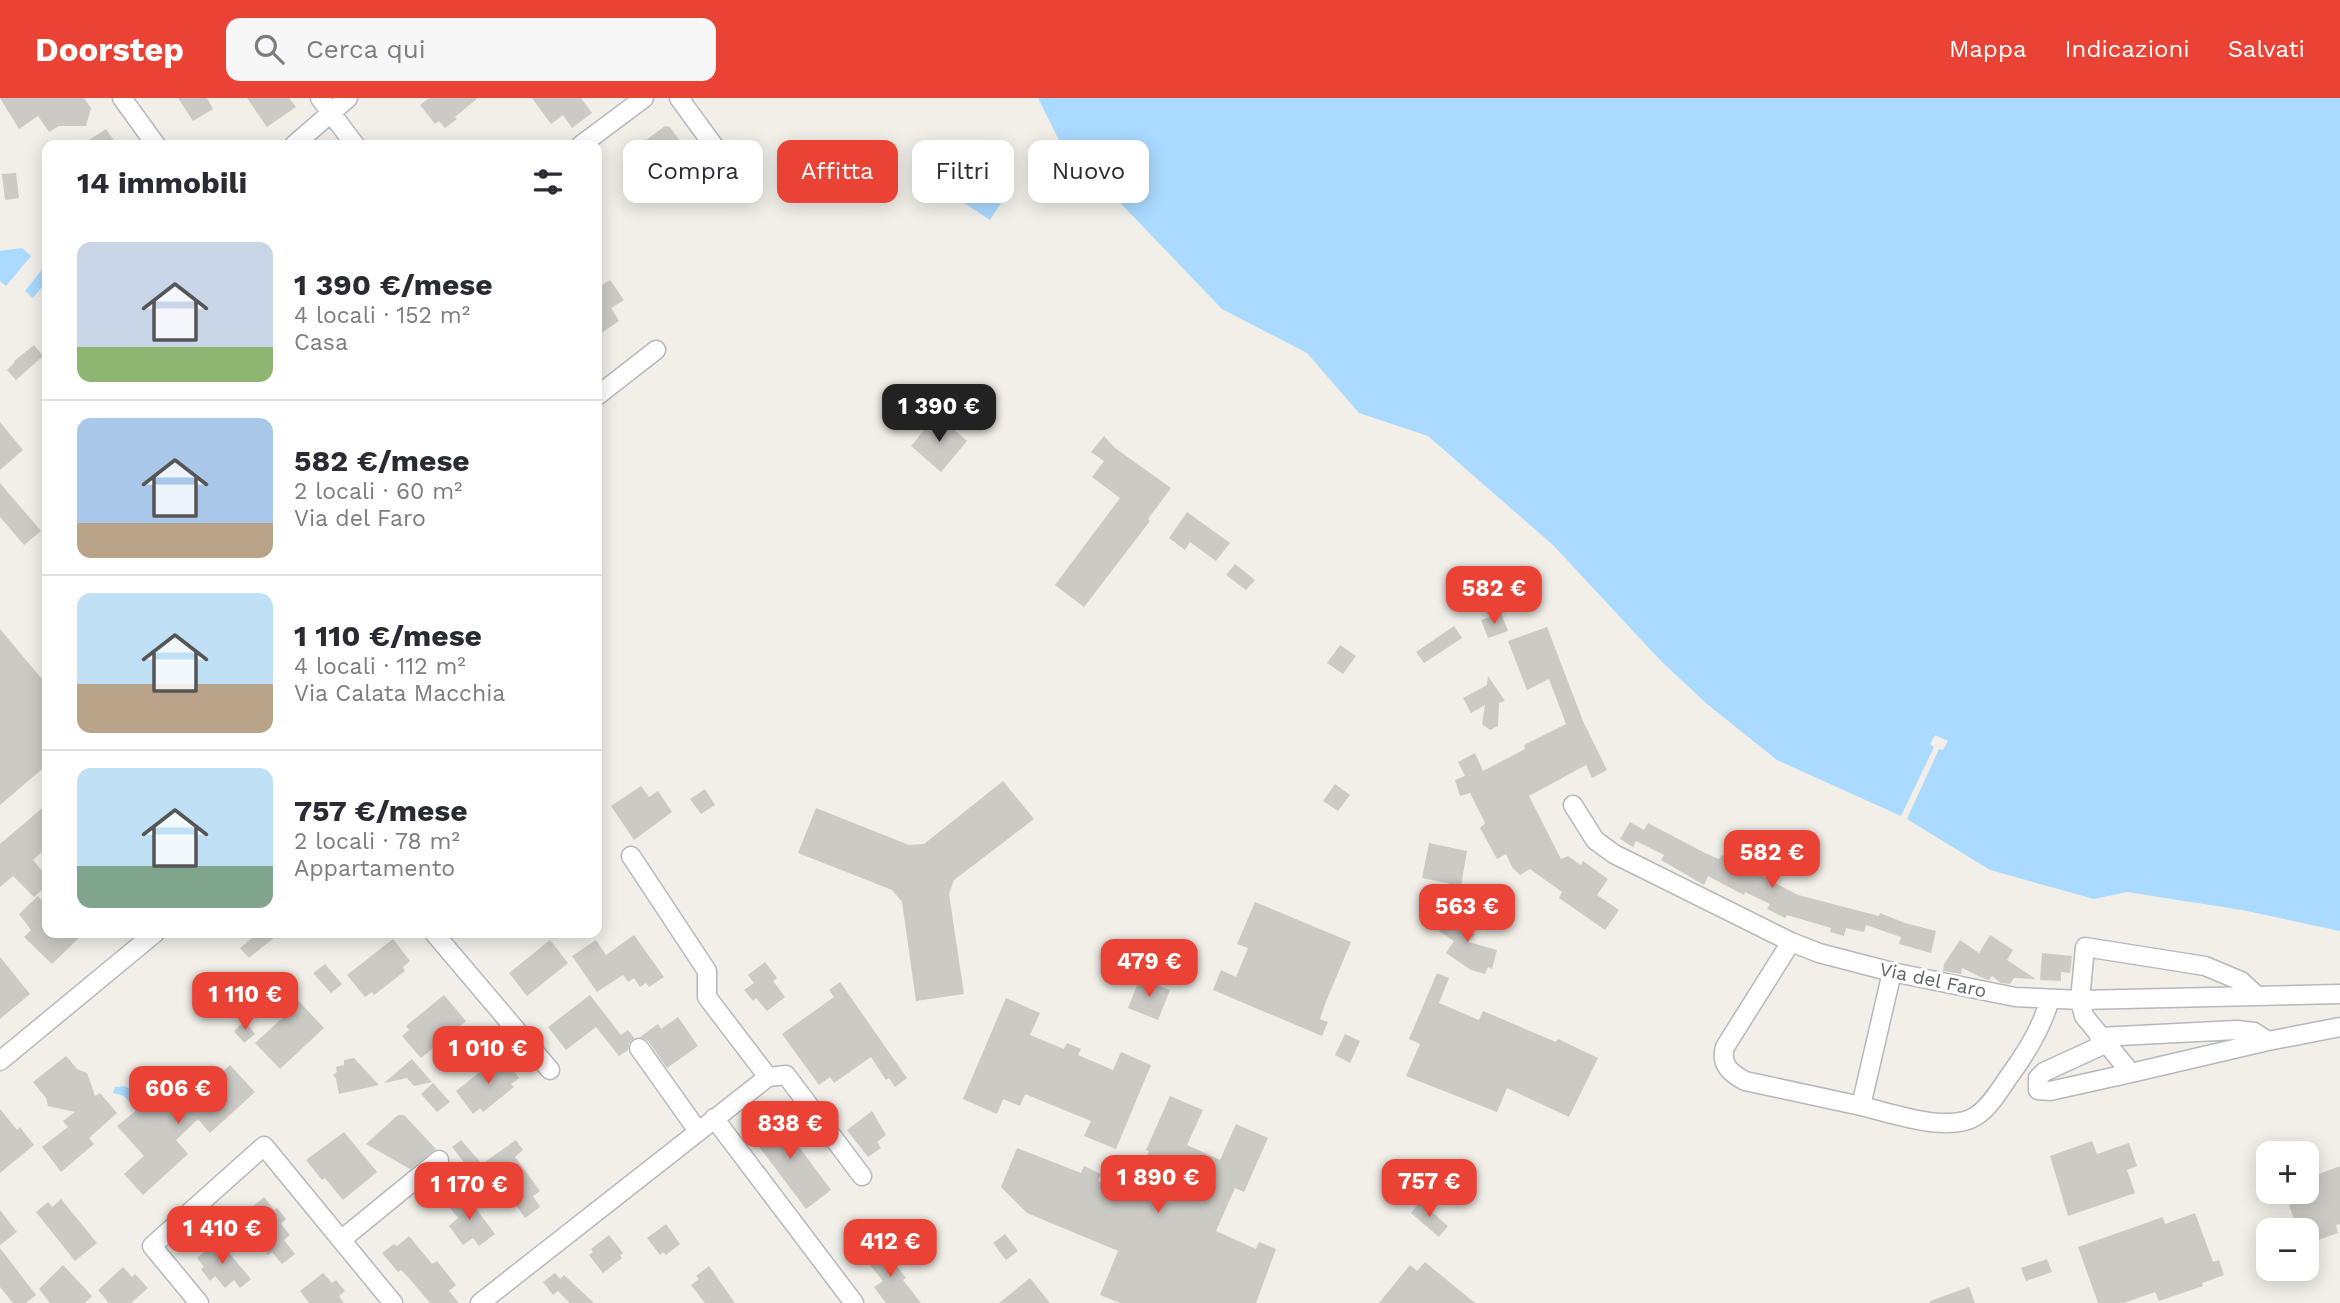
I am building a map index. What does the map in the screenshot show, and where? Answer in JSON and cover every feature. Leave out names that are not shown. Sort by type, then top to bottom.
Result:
[{"type":"street","points":[[122,98],[152,140]]},
{"type":"street","points":[[297,140],[325,105],[348,98]]},
{"type":"street","points":[[589,140],[644,98]]},
{"type":"street","points":[[679,98],[710,140]]},
{"type":"street","points":[[325,105],[351,140]]},
{"type":"street","points":[[602,392],[656,350]]},
{"type":"street","name":"Via del Faro","points":[[1573,805],[1603,848],[1791,942],[1819,953],[1892,972],[2003,995],[2050,999],[2340,994]]},
{"type":"street","points":[[631,856],[707,971],[707,996],[768,1077]]},
{"type":"street","points":[[0,1061],[149,938]]},
{"type":"street","points":[[438,938],[550,1070]]},
{"type":"street","points":[[1791,942],[1722,1056],[1723,1062],[1745,1081],[1933,1122],[1962,1121],[1976,1116],[1992,1100],[2032,1043],[2050,999]]},
{"type":"street","points":[[2131,1073],[2084,1016],[2080,1000],[2085,947],[2205,966],[2241,981],[2257,996]]},
{"type":"street","points":[[1861,1106],[1892,972]]},
{"type":"street","points":[[2268,1041],[2254,1032],[2237,1030],[2102,1041],[2044,1072],[2038,1078],[2038,1090],[2050,1091],[2340,1027]]},
{"type":"street","points":[[639,1048],[698,1131]]},
{"type":"street","points":[[480,1303],[768,1077],[786,1075],[862,1176]]},
{"type":"street","points":[[715,1118],[853,1303]]},
{"type":"street","points":[[199,1303],[152,1246],[264,1146],[393,1303]]},
{"type":"street","points":[[341,1240],[439,1160]]},
{"type":"water","points":[[1038,98],[2340,98],[2340,931],[2242,910],[2127,892],[2094,899],[1990,870],[1907,819],[1939,749],[1943,750],[1948,741],[1935,735],[1930,744],[1934,747],[1901,816],[1777,760],[1707,704],[1661,661],[1553,545],[1428,436],[1359,413],[1307,353],[1222,309],[1120,203],[1149,203],[1149,140],[1058,138]]},
{"type":"water","points":[[964,203],[1001,203],[990,220]]},
{"type":"water","points":[[22,248],[31,256],[6,286],[0,281],[0,251]]},
{"type":"water","points":[[42,269],[42,287],[33,298],[25,291]]},
{"type":"water","points":[[124,1086],[138,1092],[137,1100],[131,1103],[124,1096],[113,1093],[115,1087]]},
{"type":"building","points":[[0,98],[84,98],[91,108],[86,126],[59,126],[49,132],[38,116],[19,129]]},
{"type":"building","points":[[178,98],[207,98],[213,109],[193,121]]},
{"type":"building","points":[[247,98],[289,98],[296,107],[267,127]]},
{"type":"building","points":[[429,98],[478,98],[445,128],[439,121],[435,124],[420,105]]},
{"type":"building","points":[[532,98],[581,98],[592,113],[572,128],[563,115],[551,124]]},
{"type":"building","points":[[665,126],[670,127],[679,140],[646,140]]},
{"type":"building","points":[[106,129],[114,140],[89,140]]},
{"type":"building","points":[[16,173],[19,198],[5,200],[2,174]]},
{"type":"building","points":[[610,280],[624,300],[611,308],[619,321],[602,333],[602,285]]},
{"type":"building","points":[[34,345],[42,355],[16,380],[7,370]]},
{"type":"building","points":[[937,415],[967,441],[941,472],[911,446]]},
{"type":"building","points":[[0,422],[23,450],[0,470]]},
{"type":"building","points":[[1104,436],[1115,448],[1171,488],[1148,519],[1150,521],[1084,607],[1055,585],[1120,498],[1092,477],[1104,461],[1091,452]]},
{"type":"building","points":[[0,483],[41,531],[24,545],[0,517]]},
{"type":"building","points":[[1187,512],[1230,543],[1216,561],[1190,542],[1185,550],[1169,538]]},
{"type":"building","points":[[1235,564],[1255,580],[1246,590],[1226,575]]},
{"type":"building","points":[[1501,613],[1508,631],[1488,638],[1481,620]]},
{"type":"building","points":[[1454,626],[1462,638],[1424,663],[1416,652]]},
{"type":"building","points":[[1547,627],[1583,721],[1607,770],[1592,778],[1586,765],[1529,796],[1561,859],[1568,856],[1581,865],[1583,861],[1608,879],[1597,895],[1619,910],[1605,930],[1559,898],[1562,892],[1530,869],[1520,875],[1512,867],[1506,854],[1497,859],[1480,828],[1485,823],[1470,793],[1460,796],[1455,780],[1465,776],[1458,762],[1475,753],[1483,771],[1525,749],[1524,745],[1566,724],[1549,679],[1527,690],[1508,641]]},
{"type":"building","points":[[0,629],[42,679],[42,769],[0,805]]},
{"type":"building","points":[[1340,645],[1356,656],[1343,674],[1327,663]]},
{"type":"building","points":[[1488,676],[1505,701],[1499,703],[1498,726],[1490,730],[1482,724],[1485,705],[1471,713],[1463,698],[1487,685]]},
{"type":"building","points":[[1003,781],[1034,819],[954,880],[949,894],[964,994],[916,1001],[902,902],[892,890],[798,853],[816,808],[909,845],[924,844]]},
{"type":"building","points":[[1335,784],[1350,795],[1338,811],[1323,801]]},
{"type":"building","points":[[641,786],[649,797],[658,791],[672,812],[634,840],[611,806]]},
{"type":"building","points":[[705,789],[715,805],[701,814],[690,799]]},
{"type":"building","points":[[42,808],[42,852],[33,860],[42,871],[42,890],[34,897],[13,876],[0,887],[0,844]]},
{"type":"building","points":[[1630,822],[1644,830],[1648,823],[1705,853],[1719,859],[1722,855],[1798,895],[1879,916],[1880,913],[1936,931],[1931,953],[1899,944],[1901,937],[1866,925],[1864,932],[1846,928],[1844,936],[1830,932],[1831,928],[1787,915],[1785,918],[1767,909],[1770,904],[1745,892],[1744,895],[1708,876],[1704,885],[1661,860],[1664,855],[1636,841],[1633,847],[1620,839]]},
{"type":"building","points":[[1429,843],[1467,851],[1461,886],[1422,878]]},
{"type":"building","points":[[38,896],[42,900],[42,938],[79,938],[52,964],[24,937],[31,930],[19,914]]},
{"type":"building","points":[[1255,902],[1351,942],[1320,1019],[1328,1022],[1322,1036],[1213,990],[1221,970],[1236,977],[1248,948],[1237,944]]},
{"type":"building","points":[[1455,909],[1475,922],[1469,930],[1475,934],[1469,942],[1497,950],[1492,969],[1488,967],[1485,974],[1471,970],[1446,953],[1454,941],[1439,931]]},
{"type":"building","points":[[634,935],[664,977],[649,987],[646,983],[640,987],[634,978],[628,982],[623,975],[597,992],[572,956],[596,940],[606,955]]},
{"type":"building","points":[[1990,935],[2013,950],[2007,960],[2036,979],[2014,978],[2010,984],[2001,983],[1992,976],[1989,980],[1985,979],[1962,968],[1961,974],[1943,971],[1944,964],[1960,940],[1979,953]]},
{"type":"building","points":[[252,938],[274,938],[249,958],[240,948]]},
{"type":"building","points":[[393,939],[410,961],[403,967],[405,971],[374,995],[372,992],[365,997],[347,975]]},
{"type":"building","points":[[550,940],[568,963],[527,996],[509,973]]},
{"type":"building","points":[[2042,953],[2072,956],[2070,973],[2061,972],[2061,981],[2040,980]]},
{"type":"building","points":[[0,957],[30,994],[0,1019]]},
{"type":"building","points":[[765,962],[777,978],[773,981],[785,997],[767,1011],[756,998],[753,1001],[744,990],[754,983],[748,975]]},
{"type":"building","points":[[325,964],[342,984],[331,993],[313,973]]},
{"type":"building","points":[[1437,973],[1449,978],[1439,1003],[1479,1020],[1483,1011],[1556,1042],[1558,1039],[1598,1058],[1569,1117],[1507,1088],[1497,1112],[1406,1076],[1420,1044],[1409,1039]]},
{"type":"building","points":[[1140,978],[1170,990],[1158,1020],[1128,1008]]},
{"type":"building","points":[[840,982],[907,1078],[895,1087],[889,1078],[886,1080],[871,1057],[834,1083],[830,1077],[819,1085],[782,1034],[834,997],[829,990]]},
{"type":"building","points":[[290,992],[324,1028],[280,1069],[255,1043],[289,1012],[279,1000]]},
{"type":"building","points":[[444,995],[466,1021],[421,1058],[402,1036],[409,1030],[406,1026]]},
{"type":"building","points":[[590,995],[621,1035],[628,1030],[634,1038],[629,1043],[628,1050],[619,1056],[596,1027],[566,1050],[548,1027]]},
{"type":"building","points":[[1006,998],[1040,1013],[1030,1035],[1064,1049],[1067,1043],[1081,1049],[1078,1055],[1113,1070],[1121,1052],[1151,1065],[1116,1149],[1084,1136],[1091,1121],[1025,1094],[1020,1106],[1003,1099],[997,1114],[963,1099]]},
{"type":"building","points":[[678,1017],[698,1046],[667,1068],[648,1041],[640,1037],[658,1024],[661,1029]]},
{"type":"building","points":[[245,1021],[255,1034],[244,1043],[234,1031]]},
{"type":"building","points":[[1345,1034],[1360,1041],[1350,1063],[1335,1055]]},
{"type":"building","points":[[501,1055],[519,1078],[511,1084],[514,1087],[483,1112],[480,1108],[473,1114],[456,1091]]},
{"type":"building","points":[[66,1056],[77,1069],[87,1073],[95,1096],[100,1093],[117,1113],[89,1138],[94,1144],[61,1172],[42,1147],[68,1127],[63,1121],[75,1112],[48,1106],[46,1098],[33,1082]]},
{"type":"building","points":[[354,1058],[379,1085],[339,1094],[333,1075],[337,1072],[336,1067],[344,1065],[344,1060]]},
{"type":"building","points":[[412,1059],[432,1082],[414,1086],[407,1078],[384,1083]]},
{"type":"building","points":[[230,1065],[255,1092],[210,1133],[198,1119],[176,1140],[188,1154],[143,1195],[124,1174],[144,1156],[117,1126],[161,1090],[181,1111]]},
{"type":"building","points":[[433,1083],[450,1102],[437,1112],[421,1094]]},
{"type":"building","points":[[1170,1096],[1203,1110],[1187,1145],[1220,1160],[1236,1124],[1268,1138],[1244,1192],[1235,1188],[1216,1231],[1256,1249],[1259,1242],[1276,1249],[1256,1303],[1120,1303],[1100,1295],[1118,1251],[1027,1213],[1001,1187],[1017,1148],[1081,1173],[1084,1166],[1101,1174],[1098,1181],[1131,1195],[1149,1151],[1146,1150]]},
{"type":"building","points":[[0,1109],[17,1130],[20,1127],[34,1145],[0,1173]]},
{"type":"building","points":[[872,1111],[886,1135],[877,1142],[881,1148],[868,1157],[847,1130]]},
{"type":"building","points":[[774,1113],[831,1190],[806,1209],[748,1132]]},
{"type":"building","points":[[398,1115],[404,1115],[436,1149],[410,1169],[366,1144]]},
{"type":"building","points":[[344,1132],[377,1172],[343,1200],[306,1160]]},
{"type":"building","points":[[461,1140],[482,1164],[516,1140],[523,1150],[515,1157],[540,1191],[533,1196],[540,1207],[525,1218],[493,1173],[480,1183],[452,1147]]},
{"type":"building","points":[[2092,1141],[2097,1154],[2129,1143],[2137,1166],[2127,1170],[2135,1193],[2068,1216],[2050,1156]]},
{"type":"building","points":[[2340,1166],[2340,1224],[2336,1225],[2338,1233],[2319,1240],[2319,1218],[2294,1218],[2289,1205],[2319,1204],[2319,1174]]},
{"type":"building","points":[[464,1193],[495,1234],[479,1246],[473,1238],[463,1245],[449,1226],[458,1218],[448,1205]]},
{"type":"building","points":[[264,1197],[274,1210],[277,1208],[286,1219],[281,1224],[290,1235],[284,1240],[295,1254],[282,1264],[272,1252],[268,1255],[238,1219]]},
{"type":"building","points":[[61,1199],[97,1243],[75,1261],[36,1212],[48,1202],[52,1207]]},
{"type":"building","points":[[1420,1202],[1448,1226],[1439,1237],[1411,1213]]},
{"type":"building","points":[[0,1210],[17,1232],[0,1245]]},
{"type":"building","points":[[2195,1213],[2213,1262],[2219,1260],[2224,1275],[2202,1283],[2203,1286],[2159,1301],[2155,1292],[2124,1303],[2098,1303],[2078,1247],[2163,1217],[2165,1224]]},
{"type":"building","points":[[666,1224],[680,1244],[666,1255],[663,1252],[660,1255],[647,1238]]},
{"type":"building","points":[[1005,1234],[1018,1251],[1006,1260],[993,1243]]},
{"type":"building","points":[[609,1235],[623,1253],[620,1255],[622,1258],[603,1273],[589,1255],[593,1252],[591,1249]]},
{"type":"building","points":[[409,1236],[432,1264],[437,1261],[456,1285],[449,1291],[459,1303],[430,1303],[408,1277],[401,1270],[398,1272],[382,1253]]},
{"type":"building","points":[[218,1240],[251,1279],[240,1288],[234,1280],[225,1288],[215,1276],[210,1281],[201,1269],[204,1267],[197,1258]]},
{"type":"building","points":[[879,1245],[906,1278],[903,1280],[921,1303],[886,1303],[874,1287],[883,1281],[864,1258]]},
{"type":"building","points":[[0,1248],[36,1295],[26,1303],[13,1303],[0,1287]]},
{"type":"building","points":[[2047,1259],[2052,1272],[2026,1281],[2021,1268]]},
{"type":"building","points":[[1425,1262],[1475,1303],[1379,1303],[1410,1265],[1417,1271]]},
{"type":"building","points":[[63,1265],[92,1296],[85,1303],[50,1303],[39,1289]]},
{"type":"building","points":[[709,1266],[735,1303],[705,1303],[691,1285],[699,1279],[696,1276]]},
{"type":"building","points":[[123,1267],[132,1277],[135,1274],[148,1288],[131,1303],[109,1303],[98,1290]]},
{"type":"building","points":[[323,1273],[332,1283],[336,1280],[345,1291],[339,1296],[344,1303],[309,1303],[300,1291]]},
{"type":"building","points":[[555,1273],[560,1279],[564,1275],[594,1303],[570,1303],[558,1291],[553,1295],[543,1282]]},
{"type":"building","points":[[1030,1278],[1050,1303],[999,1303]]},
{"type":"building","points":[[1969,1287],[1975,1303],[1930,1303],[1930,1301]]}]
